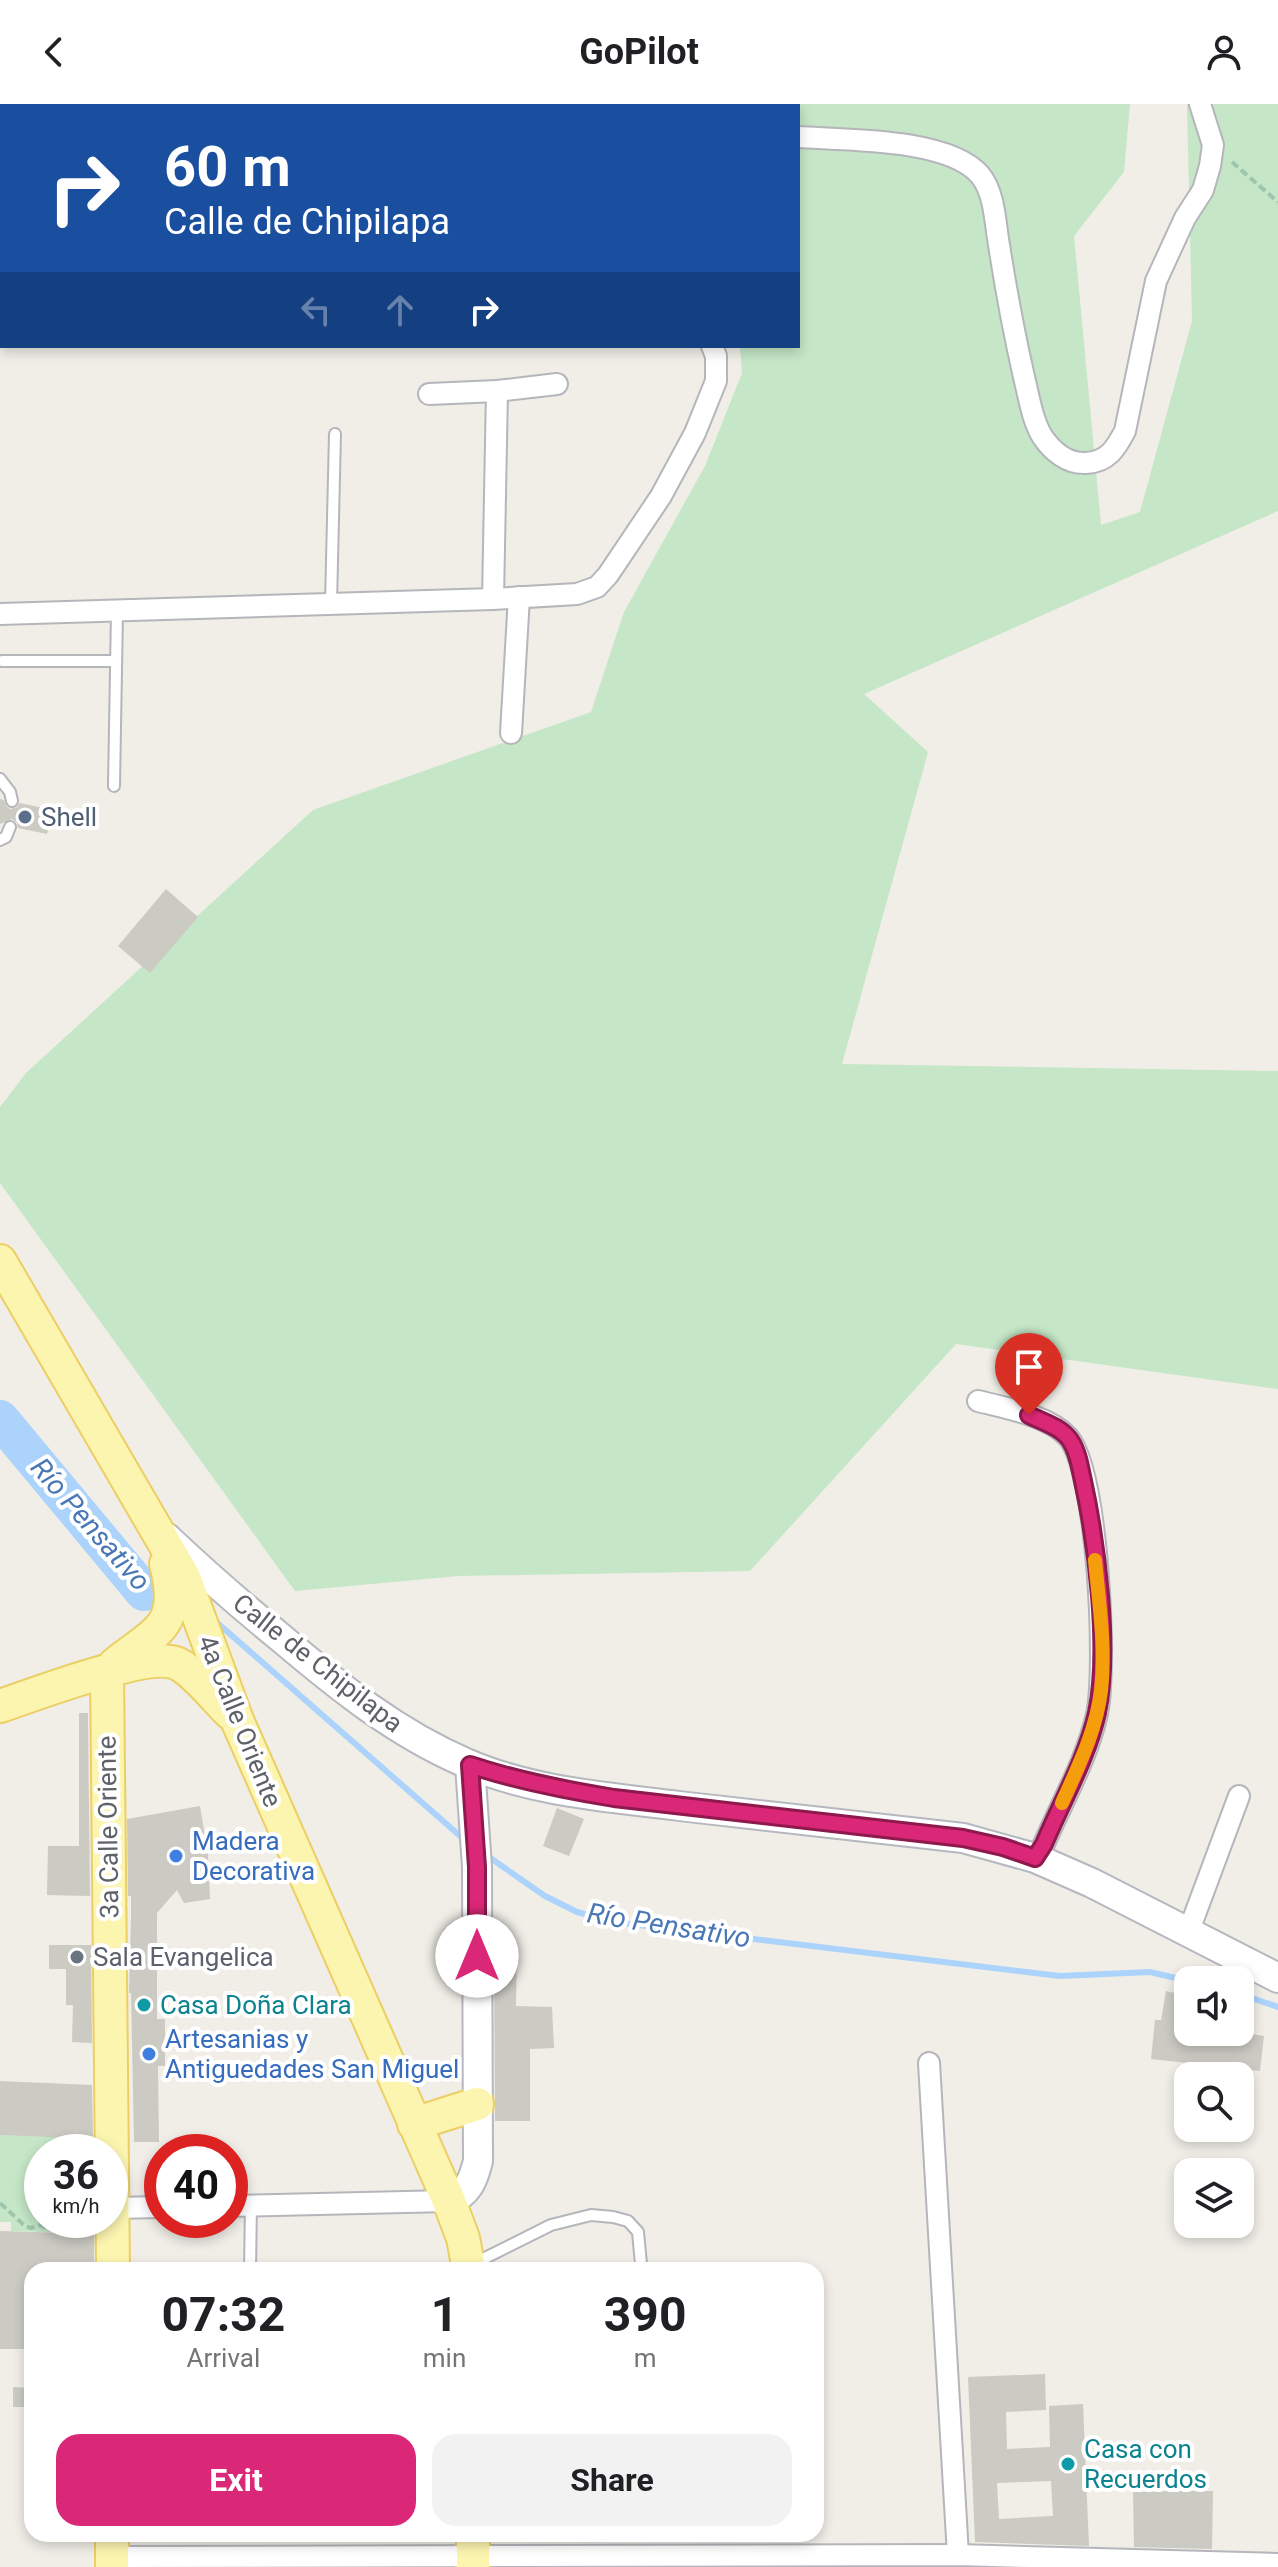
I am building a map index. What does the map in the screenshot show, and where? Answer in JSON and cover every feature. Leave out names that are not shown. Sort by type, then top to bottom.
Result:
[{"type":"main road","name":"4a Calle Oriente","points":[[0,1261],[155,1526],[185,1611],[237,1720],[449,2201],[463,2238],[468,2262]]},
{"type":"main road","name":"Calle de Chipilapa","points":[[155,1526],[253,1615],[377,1715],[415,1739],[470,1765],[519,1781],[587,1794],[963,1838],[1003,1847],[1092,1883],[1278,1978]]},
{"type":"main road","points":[[107,1672],[185,1611]]},
{"type":"main road","points":[[0,1706],[107,1672],[153,1660],[166,1660],[181,1665],[237,1720]]},
{"type":"main road","name":"3a Calle Oriente","points":[[107,1672],[112,2134]]},
{"type":"main road","points":[[449,2201],[462,2196],[470,2187],[478,2161],[477,1867],[470,1765]]},
{"type":"main road","points":[[414,2124],[477,2104]]},
{"type":"main road","name":"3a Calle Oriente","points":[[113,2238],[113,2262]]},
{"type":"street","points":[[800,137],[915,146],[945,152],[966,163],[981,176],[991,197],[1010,316],[1040,433],[1056,454],[1079,464],[1097,463],[1114,452],[1125,431],[1156,281],[1185,218],[1203,190],[1213,145],[1200,104]]},
{"type":"street","points":[[0,614],[493,599],[577,594],[597,587],[661,496],[695,433],[716,381],[716,356],[713,348]]},
{"type":"street","points":[[429,394],[557,384]]},
{"type":"street","points":[[493,599],[497,391]]},
{"type":"street","points":[[511,733],[519,597]]},
{"type":"street","points":[[978,1401],[1029,1415],[1069,1438],[1076,1451],[1093,1525],[1101,1628],[1101,1690],[1090,1738],[1035,1858]]},
{"type":"street","points":[[1188,1933],[1239,1796]]},
{"type":"street","points":[[929,2063],[958,2555]]},
{"type":"street","points":[[248,2206],[449,2201]]},
{"type":"street","points":[[112,2553],[473,2553],[806,2562],[958,2555],[1278,2564]]},
{"type":"lane","points":[[331,604],[335,434]]},
{"type":"lane","points":[[114,786],[117,611]]},
{"type":"lane","points":[[2,661],[116,661]]},
{"type":"lane","points":[[0,779],[10,792],[12,801]]},
{"type":"lane","points":[[0,840],[6,837],[10,827]]},
{"type":"lane","points":[[480,2262],[551,2225],[591,2215],[628,2221],[638,2232],[641,2262]]},
{"type":"lane","points":[[245,2238],[249,2262]]},
{"type":"path","points":[[1213,145],[1278,202]]},
{"type":"path","points":[[0,2203],[24,2225]]},
{"type":"green space","points":[[800,104],[1130,104],[1124,172],[1074,236],[1101,525],[1140,512],[1192,321],[1187,104],[1278,104],[1278,511],[864,694],[928,752],[842,1064],[1278,1071],[1278,1389],[956,1344],[750,1571],[458,1576],[295,1591],[0,1183],[0,1107],[26,1073],[313,810],[591,712],[624,612],[705,466],[742,373],[740,348],[800,348]]},
{"type":"green space","points":[[0,2135],[24,2136],[24,2231],[11,2231],[11,2222],[0,2222]]},
{"type":"building","name":"Shell","points":[[0,799],[10,809],[20,803],[52,810],[47,834],[18,828],[12,819],[0,824]]},
{"type":"building","points":[[166,889],[198,917],[150,973],[118,946]]},
{"type":"building","points":[[79,1713],[88,1713],[90,1896],[47,1895],[48,1846],[79,1846]]},
{"type":"building","points":[[200,1806],[208,1855],[210,1899],[184,1903],[177,1890],[157,1913],[157,2019],[165,2019],[165,2066],[158,2066],[159,2134],[144,2134],[144,2142],[134,2142],[127,1819]]},
{"type":"building","points":[[557,1808],[584,1819],[569,1856],[543,1846]]},
{"type":"building","points":[[49,1945],[91,1945],[92,2043],[72,2042],[73,2005],[66,2005],[66,1969],[49,1969]]},
{"type":"building","points":[[517,1950],[516,2006],[552,2007],[554,2048],[530,2049],[530,2121],[495,2121],[494,1952]]},
{"type":"building","points":[[1166,1991],[1174,1993],[1174,2046],[1254,2046],[1254,2034],[1264,2036],[1260,2071],[1254,2070],[1254,2062],[1151,2059],[1155,2020],[1161,2020]]},
{"type":"building","points":[[0,2081],[92,2085],[93,2134],[0,2135]]},
{"type":"building","points":[[0,2231],[24,2232],[24,2238],[94,2238],[94,2262],[24,2262],[24,2349],[0,2349]]},
{"type":"building","points":[[1045,2374],[1046,2410],[1006,2412],[1007,2449],[1050,2447],[1049,2406],[1083,2404],[1089,2546],[975,2542],[968,2377]],"holes":[[[1051,2481],[1053,2516],[999,2519],[997,2483]]]},
{"type":"building","points":[[13,2387],[24,2388],[24,2407],[13,2407]]},
{"type":"building","points":[[1213,2491],[1212,2549],[1134,2547],[1133,2492]]},
{"type":"waterway","name":"Río Pensativo","points":[[0,1419],[144,1592]]},
{"type":"waterway","name":"Río Pensativo","points":[[144,1592],[162,1601]]},
{"type":"waterway","name":"Río Pensativo","points":[[214,1620],[467,1842]]},
{"type":"waterway","name":"Río Pensativo","points":[[486,1855],[545,1896],[577,1912],[614,1922],[1060,1976],[1150,1972],[1174,1978]]},
{"type":"waterway","name":"Río Pensativo","points":[[1254,1999],[1278,2007]]},
{"type":"slow traffic","points":[[1062,1803],[1090,1738],[1101,1690],[1101,1628],[1095,1560]]},
{"type":"place","name":"Shell","points":[[25,817]]},
{"type":"place","name":"Madera Decorativa","points":[[176,1856]]},
{"type":"place","name":"Sala Evangelica","points":[[77,1957]]},
{"type":"place","name":"Casa Doña Clara","points":[[144,2005]]},
{"type":"place","name":"Artesanias y Antiguedades San Miguel","points":[[149,2054]]},
{"type":"place","name":"Casa con Recuerdos","points":[[1068,2464]]},
{"type":"route","points":[[477,1956],[477,1867],[470,1765],[568,1791],[963,1838],[1035,1858],[1090,1738],[1101,1690],[1101,1628],[1093,1525],[1076,1451],[1069,1438],[1059,1430],[1029,1415]]}]
